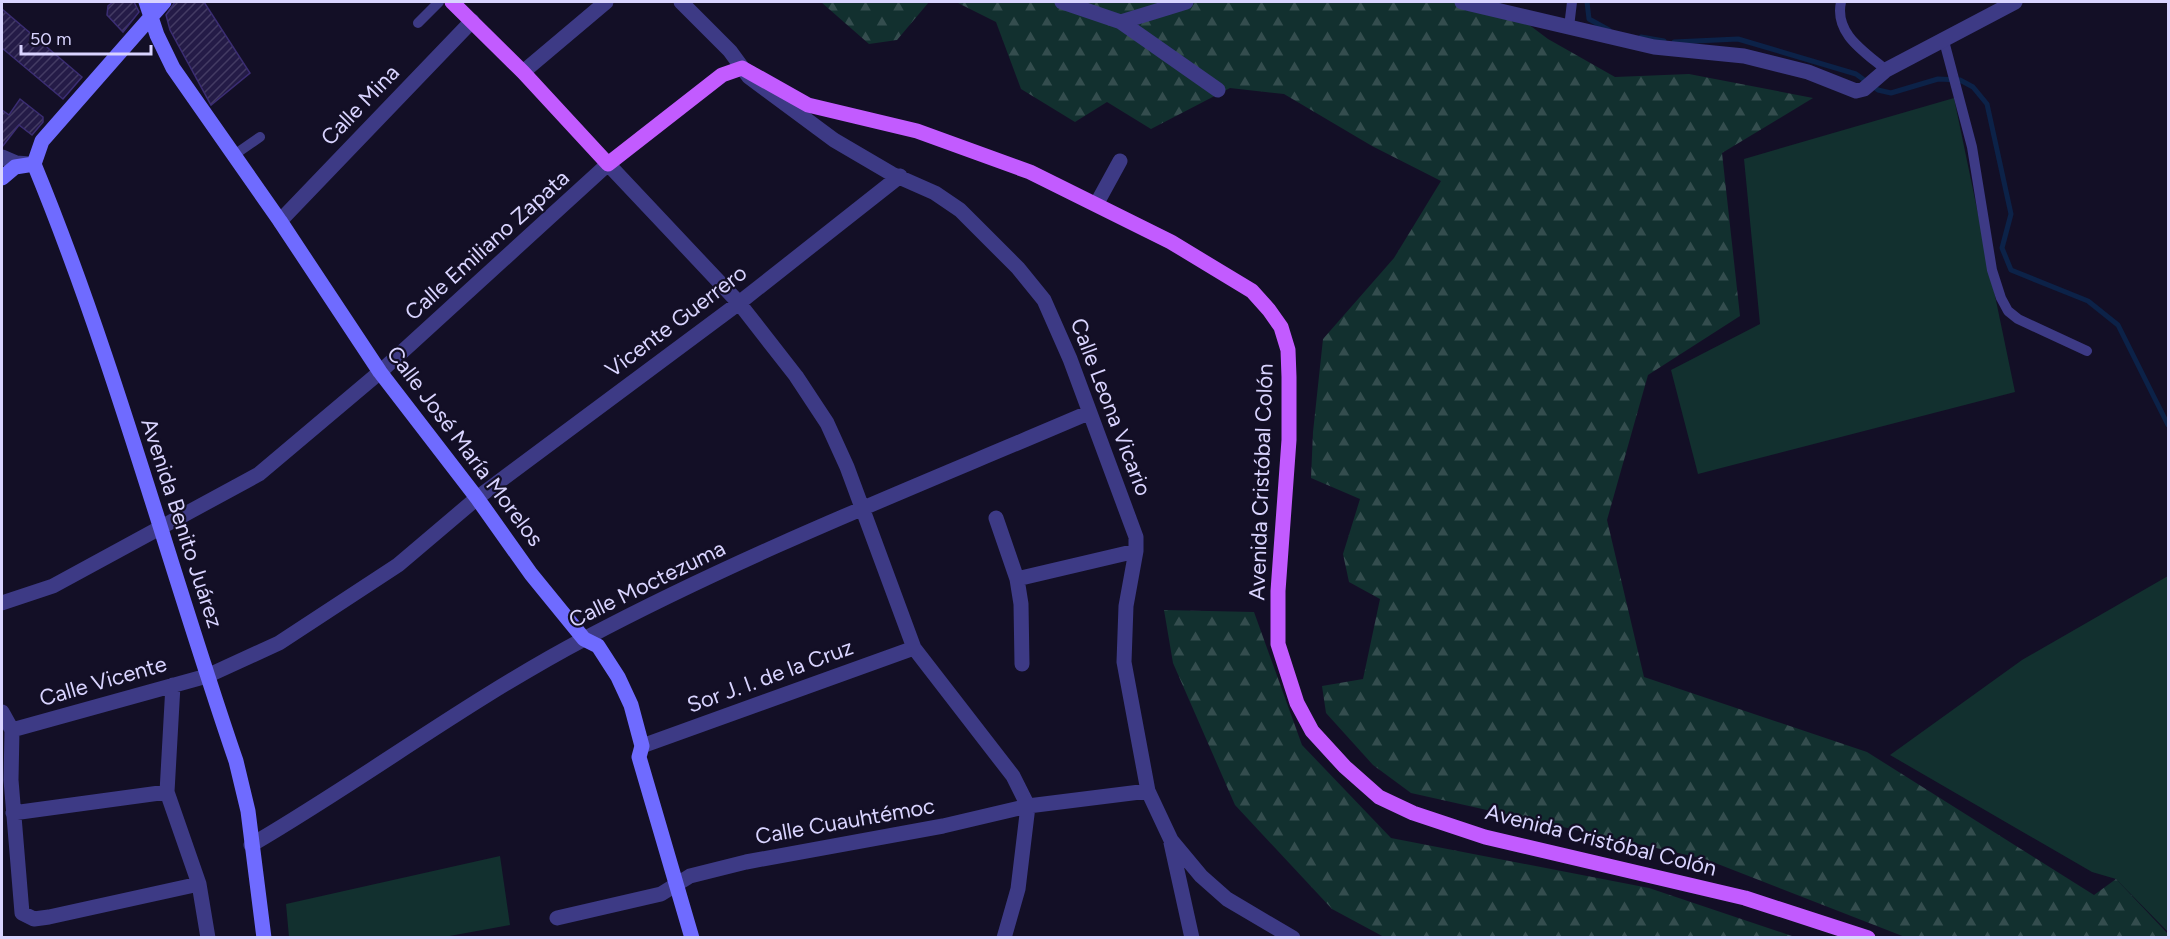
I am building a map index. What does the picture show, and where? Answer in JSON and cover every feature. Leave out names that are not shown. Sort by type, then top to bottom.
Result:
[{"type":"main road","points":[[2,178],[15,167],[34,164],[42,141],[148,9],[164,2]]},
{"type":"main road","points":[[452,2],[523,72],[608,164],[722,75],[742,68]]},
{"type":"main road","name":"Calle José María Morelos","points":[[148,9],[173,68],[280,220],[380,372],[477,498],[531,574],[584,639],[598,646],[618,677],[631,705],[642,746],[639,757],[692,938]]},
{"type":"main road","name":"Avenida Cristóbal Colón","points":[[742,68],[808,105],[894,125],[963,146],[1030,172],[1097,203],[1171,242],[1252,291],[1281,327],[1288,350],[1289,440],[1278,591],[1278,644],[1297,703],[1312,730],[1345,767],[1379,797],[1413,813],[1485,837],[1745,898],[1868,938]]},
{"type":"main road","name":"Avenida Benito Juárez","points":[[34,164],[59,225],[160,526],[240,778],[248,811],[264,938]]},
{"type":"street","points":[[523,72],[606,2]]},
{"type":"street","name":"Calle Leona Vicario","points":[[681,2],[730,51],[749,77],[834,140],[935,193],[960,210],[1010,260],[1044,300],[1070,359],[1088,413],[1132,523],[1136,551],[1126,606],[1124,662],[1148,791],[1171,840],[1201,876],[1227,899],[1293,938]]},
{"type":"street","points":[[1062,2],[1121,22],[1218,90]]},
{"type":"street","points":[[1121,22],[1186,2]]},
{"type":"street","points":[[1462,2],[1654,47],[1744,56],[1808,72],[1856,91],[1864,89],[1886,70],[1944,42],[2015,2]]},
{"type":"street","name":"Calle Mina","points":[[280,220],[472,21]]},
{"type":"street","points":[[2,157],[16,163],[34,164]]},
{"type":"street","points":[[1097,203],[1120,161]]},
{"type":"street","points":[[608,164],[739,303],[796,376],[827,423],[863,510],[914,648],[1013,776],[1028,806],[1018,889],[1005,938]]},
{"type":"street","name":"Calle Emiliano Zapata","points":[[2,603],[53,586],[160,526],[234,490],[259,474],[380,372],[608,164]]},
{"type":"street","name":"Vicente Guerrero","points":[[207,676],[279,643],[398,565],[477,498],[739,303],[900,176]]},
{"type":"street","name":"Calle Moctezuma","points":[[251,845],[305,814],[456,714],[584,639],[672,594],[1088,413]]},
{"type":"street","points":[[996,518],[1017,579],[1021,604],[1022,664]]},
{"type":"street","points":[[1017,579],[1136,551]]},
{"type":"street","name":"Sor J. I. de la Cruz","points":[[642,746],[914,648]]},
{"type":"street","name":"Calle Vicente","points":[[12,730],[207,676]]},
{"type":"street","points":[[172,685],[167,792],[199,885],[208,938]]},
{"type":"street","points":[[2,712],[12,730],[6,784],[13,813],[19,906],[27,918],[49,917],[199,885]]},
{"type":"street","name":"Calle Cuauhtémoc","points":[[557,918],[661,894],[690,876],[746,862],[942,826],[1028,806],[1148,791]]},
{"type":"street","points":[[13,813],[167,792]]},
{"type":"street","points":[[1171,840],[1192,938]]},
{"type":"lane","points":[[418,23],[439,2]]},
{"type":"lane","points":[[1569,27],[1572,2]]},
{"type":"lane","points":[[1841,2],[1840,19],[1846,36],[1886,70]]},
{"type":"lane","points":[[1944,42],[1972,147],[1992,270],[2001,298],[2008,311],[2018,319],[2087,351]]},
{"type":"lane","points":[[234,155],[260,137]]},
{"type":"green space","points":[[821,2],[929,2],[897,40],[869,44]]},
{"type":"green space","points":[[956,2],[1499,2],[1548,39],[1615,77],[1689,74],[1813,98],[1722,153],[1740,316],[1648,375],[1607,520],[1644,677],[1867,752],[2094,895],[2116,879],[2168,934],[2168,937],[1905,937],[1705,859],[1411,793],[1373,765],[1326,713],[1322,686],[1363,679],[1380,599],[1349,582],[1343,554],[1360,499],[1311,478],[1313,432],[1323,339],[1394,258],[1441,181],[1372,146],[1284,94],[1230,88],[1151,129],[1107,102],[1075,122],[1021,89],[996,22]]},
{"type":"green space","points":[[1954,98],[2015,392],[1698,474],[1671,370],[1760,324],[1744,159]]},
{"type":"green space","points":[[2168,576],[2168,932],[2116,879],[2092,872],[1890,755],[2022,660]]},
{"type":"green space","points":[[1164,610],[1254,612],[1302,745],[1391,838],[1649,888],[1795,937],[1384,937],[1332,909],[1235,805],[1173,663]]},
{"type":"green space","points":[[500,856],[510,925],[444,937],[289,937],[286,904]]},
{"type":"building","points":[[113,2],[134,2],[139,12],[123,32],[107,15],[108,6]]},
{"type":"building","points":[[175,2],[204,2],[250,73],[211,105],[170,30],[166,15]]},
{"type":"building","points":[[2,9],[82,77],[63,99],[2,48]]},
{"type":"building","points":[[20,99],[43,117],[43,122],[32,135],[19,125],[2,147],[2,110],[9,115]]},
{"type":"waterway","points":[[1587,2],[1589,19],[1609,30]]},
{"type":"waterway","points":[[1641,37],[1664,41]]},
{"type":"waterway","points":[[1674,42],[1738,39],[1856,74],[1878,90],[1891,93],[1938,79],[1960,80],[1973,87],[1987,104],[2011,214],[2002,248],[2011,270],[2088,301],[2118,325],[2168,425]]}]
